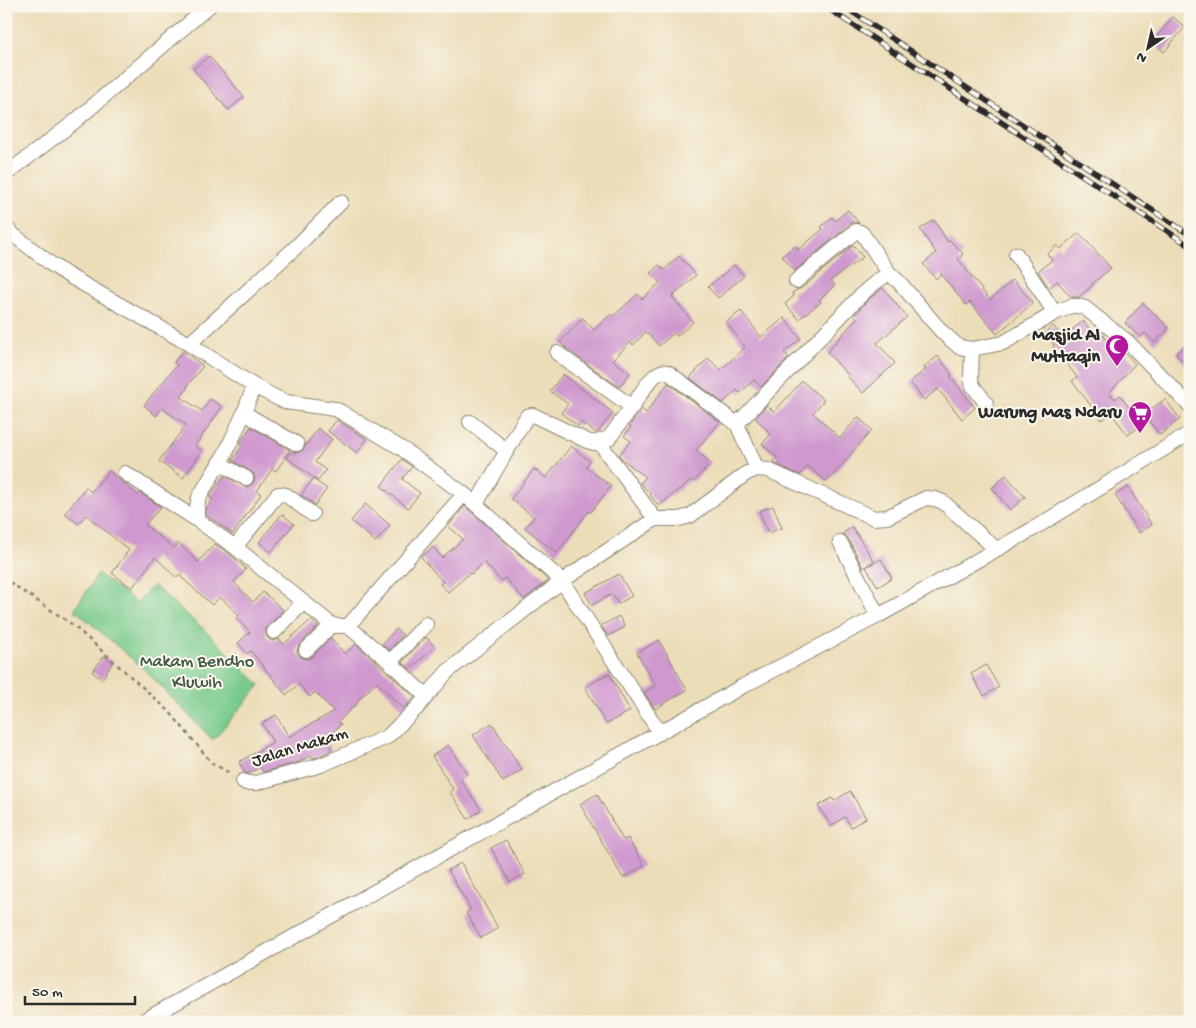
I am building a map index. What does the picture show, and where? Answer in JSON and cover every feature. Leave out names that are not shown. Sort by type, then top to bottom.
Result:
[{"type":"street","points":[[6,174],[73,123],[209,6]]},
{"type":"street","points":[[189,344],[295,248],[341,202]]},
{"type":"street","points":[[6,227],[11,233],[69,276],[189,344],[254,386],[286,402],[334,409],[341,412],[404,450],[464,494],[562,582],[660,733]]},
{"type":"street","points":[[796,281],[856,231],[860,232],[889,273],[942,332],[959,347],[972,349],[1004,344],[1055,313],[1071,306],[1078,306],[1085,308],[1128,342],[1190,406]]},
{"type":"street","points":[[1016,254],[1055,313]]},
{"type":"street","points":[[738,424],[863,293],[889,273]]},
{"type":"street","points":[[972,349],[971,379],[973,386],[986,403]]},
{"type":"street","points":[[557,353],[632,407]]},
{"type":"street","points":[[476,504],[527,416],[534,415],[587,441],[599,442],[610,438],[653,378],[661,372],[669,373],[738,424],[757,469]]},
{"type":"street","points":[[197,520],[199,497],[219,463],[244,413],[254,386]]},
{"type":"street","points":[[244,413],[297,444]]},
{"type":"street","points":[[470,422],[507,451]]},
{"type":"street","points":[[141,1022],[743,686],[878,616],[1033,529],[1190,433]]},
{"type":"street","points":[[599,442],[655,519],[679,519],[690,516],[747,473],[757,469],[768,470],[874,518],[887,518],[926,498],[935,499],[943,502],[996,549]]},
{"type":"street","points":[[219,463],[246,478]]},
{"type":"street","points":[[126,473],[235,547],[332,625],[348,626],[417,688],[428,695]]},
{"type":"street","points":[[235,547],[280,494],[286,495],[312,514]]},
{"type":"street","points":[[348,626],[464,494]]},
{"type":"street","name":"Jalan Makam","points":[[243,781],[246,783],[256,783],[320,765],[387,737],[418,707],[447,672],[562,582],[655,519]]},
{"type":"street","points":[[840,542],[878,616]]},
{"type":"street","points":[[274,632],[303,603]]},
{"type":"street","points":[[390,662],[426,624]]},
{"type":"street","points":[[306,650],[332,625]]},
{"type":"path","name":"Jalan Makam","points":[[6,591],[11,583],[73,625],[168,711],[212,763],[243,781]]},
{"type":"green space","name":"Makam Bendho Kluwih","points":[[98,574],[137,603],[153,585],[209,634],[260,685],[213,740],[146,671],[74,610]]},
{"type":"building","points":[[1173,17],[1185,27],[1164,52],[1152,42]]},
{"type":"building","points":[[209,56],[244,97],[228,110],[193,69]]},
{"type":"building","points":[[848,210],[859,223],[854,222],[850,224],[795,271],[782,256],[795,246],[798,250],[823,229],[821,227],[832,217],[835,221]]},
{"type":"building","points":[[934,220],[948,242],[950,240],[963,254],[958,259],[990,300],[1013,280],[1033,303],[997,334],[970,302],[966,305],[941,274],[936,279],[923,264],[936,253],[920,229]]},
{"type":"building","points":[[1079,233],[1111,268],[1079,297],[1071,297],[1057,281],[1049,288],[1038,271],[1052,260],[1047,254],[1057,245],[1060,249]]},
{"type":"building","points":[[853,245],[863,257],[831,280],[835,285],[819,300],[821,302],[799,319],[785,304],[794,296],[792,293],[802,288]]},
{"type":"building","points":[[679,256],[696,275],[672,297],[693,322],[677,336],[674,333],[659,346],[646,332],[633,345],[630,342],[613,360],[630,373],[619,387],[568,350],[560,342],[583,318],[594,330],[611,314],[613,316],[638,294],[642,299],[660,283],[650,273],[659,265],[664,270]]},
{"type":"building","points":[[734,265],[744,276],[718,298],[708,287]]},
{"type":"building","points":[[883,288],[907,317],[877,343],[895,363],[863,393],[827,352],[857,318],[854,315]]},
{"type":"building","points":[[1143,303],[1169,328],[1155,343],[1145,333],[1140,337],[1125,323]]},
{"type":"building","points":[[741,311],[761,337],[784,318],[801,339],[784,352],[789,358],[761,387],[754,380],[740,393],[737,390],[723,403],[690,378],[708,358],[721,370],[745,347],[726,322]]},
{"type":"building","points":[[1083,321],[1098,339],[1103,335],[1112,346],[1116,343],[1135,364],[1109,393],[1115,399],[1120,395],[1142,425],[1128,435],[1111,413],[1102,420],[1072,381],[1077,377],[1045,333],[1053,326],[1063,337]]},
{"type":"building","points":[[1190,342],[1190,370],[1176,353]]},
{"type":"building","points":[[183,351],[203,366],[181,397],[202,411],[210,399],[222,407],[195,446],[202,451],[183,478],[159,461],[186,425],[162,408],[156,416],[144,405],[177,365],[174,362]]},
{"type":"building","points":[[938,356],[952,375],[950,376],[975,408],[962,419],[938,389],[924,400],[910,382]]},
{"type":"building","points":[[563,374],[613,413],[598,432],[596,433],[581,422],[578,426],[561,413],[568,404],[550,391]]},
{"type":"building","points":[[802,381],[824,400],[813,413],[840,438],[858,417],[872,430],[827,482],[808,466],[800,475],[773,463],[777,457],[762,444],[771,434],[755,418],[767,405],[774,412]]},
{"type":"building","points":[[668,383],[720,422],[696,450],[711,464],[693,482],[690,480],[659,506],[640,483],[646,477],[619,455],[631,441],[624,436],[631,427],[629,426],[642,409],[646,413]]},
{"type":"building","points":[[1165,399],[1180,419],[1160,435],[1144,415]]},
{"type":"building","points":[[337,420],[367,439],[357,453],[328,431]]},
{"type":"building","points":[[251,427],[290,450],[276,471],[272,469],[257,491],[261,494],[233,534],[206,515],[206,509],[213,499],[209,497],[224,476],[246,487],[254,482],[255,477],[253,473],[232,460],[242,446],[239,444]]},
{"type":"building","points":[[318,428],[332,439],[315,462],[326,470],[318,481],[287,458],[292,451],[296,453],[302,451]]},
{"type":"building","points":[[571,446],[590,461],[586,467],[611,486],[557,553],[525,528],[534,517],[511,499],[534,469],[546,478]]},
{"type":"building","points":[[402,459],[412,467],[402,479],[420,493],[408,508],[381,486]]},
{"type":"building","points":[[109,471],[138,495],[140,493],[161,507],[145,525],[174,548],[178,543],[198,562],[215,544],[230,554],[246,569],[234,582],[253,602],[263,592],[283,610],[266,629],[266,635],[272,641],[279,639],[284,644],[311,620],[318,626],[298,647],[297,652],[300,656],[308,659],[312,657],[331,638],[345,654],[356,644],[415,697],[403,709],[377,682],[338,722],[341,724],[326,739],[332,750],[318,757],[313,758],[311,755],[299,762],[263,772],[260,767],[248,774],[245,773],[239,762],[273,742],[262,723],[276,715],[289,737],[334,711],[315,692],[310,697],[299,684],[286,695],[251,651],[247,654],[238,643],[250,632],[236,618],[239,615],[220,597],[212,605],[179,575],[177,578],[155,557],[132,588],[112,573],[129,550],[86,515],[78,524],[65,513],[86,487],[91,492]]},
{"type":"building","points":[[1006,475],[1025,497],[1010,510],[992,488]]},
{"type":"building","points":[[313,479],[327,489],[315,505],[301,495]]},
{"type":"building","points":[[1128,487],[1152,525],[1139,533],[1115,495]]},
{"type":"building","points":[[365,504],[390,525],[376,542],[351,521]]},
{"type":"building","points":[[465,506],[548,581],[524,599],[505,578],[501,581],[484,562],[448,592],[440,584],[443,582],[421,557],[433,547],[442,558],[463,539],[448,526]]},
{"type":"building","points":[[773,506],[782,528],[768,533],[759,511]]},
{"type":"building","points":[[282,514],[294,524],[271,552],[259,542]]},
{"type":"building","points":[[852,527],[874,561],[863,568],[848,538],[842,534]]},
{"type":"building","points":[[881,559],[892,578],[878,587],[866,567]]},
{"type":"building","points":[[619,574],[632,596],[618,604],[612,594],[592,605],[585,593]]},
{"type":"building","points":[[619,616],[625,627],[608,636],[601,626]]},
{"type":"building","points":[[396,629],[403,635],[389,650],[382,644]]},
{"type":"building","points":[[426,637],[435,647],[410,669],[402,662]]},
{"type":"building","points":[[659,640],[687,690],[655,709],[644,692],[656,686],[637,653]]},
{"type":"building","points":[[104,656],[113,662],[102,679],[92,672]]},
{"type":"building","points":[[986,665],[999,687],[984,696],[971,674]]},
{"type":"building","points":[[609,673],[630,711],[606,724],[585,687]]},
{"type":"building","points":[[492,723],[522,770],[503,782],[473,735]]},
{"type":"building","points":[[448,745],[467,774],[460,779],[481,810],[468,819],[450,792],[453,789],[432,756]]},
{"type":"building","points":[[850,791],[866,818],[851,827],[845,817],[831,826],[818,806],[832,798],[834,801]]},
{"type":"building","points":[[597,794],[623,840],[628,838],[644,866],[623,878],[580,804]]},
{"type":"building","points":[[506,840],[525,874],[510,882],[491,848]]},
{"type":"building","points":[[461,863],[498,928],[481,938],[466,913],[471,910],[448,870]]},
{"type":"railway","points":[[824,6],[1190,246]]},
{"type":"railway","points":[[843,6],[1190,235]]},
{"type":"place","name":"Masjid Al Muttaqin","points":[[1117,367]]},
{"type":"place","name":"Warung Mas Ndaru","points":[[1140,434]]}]
